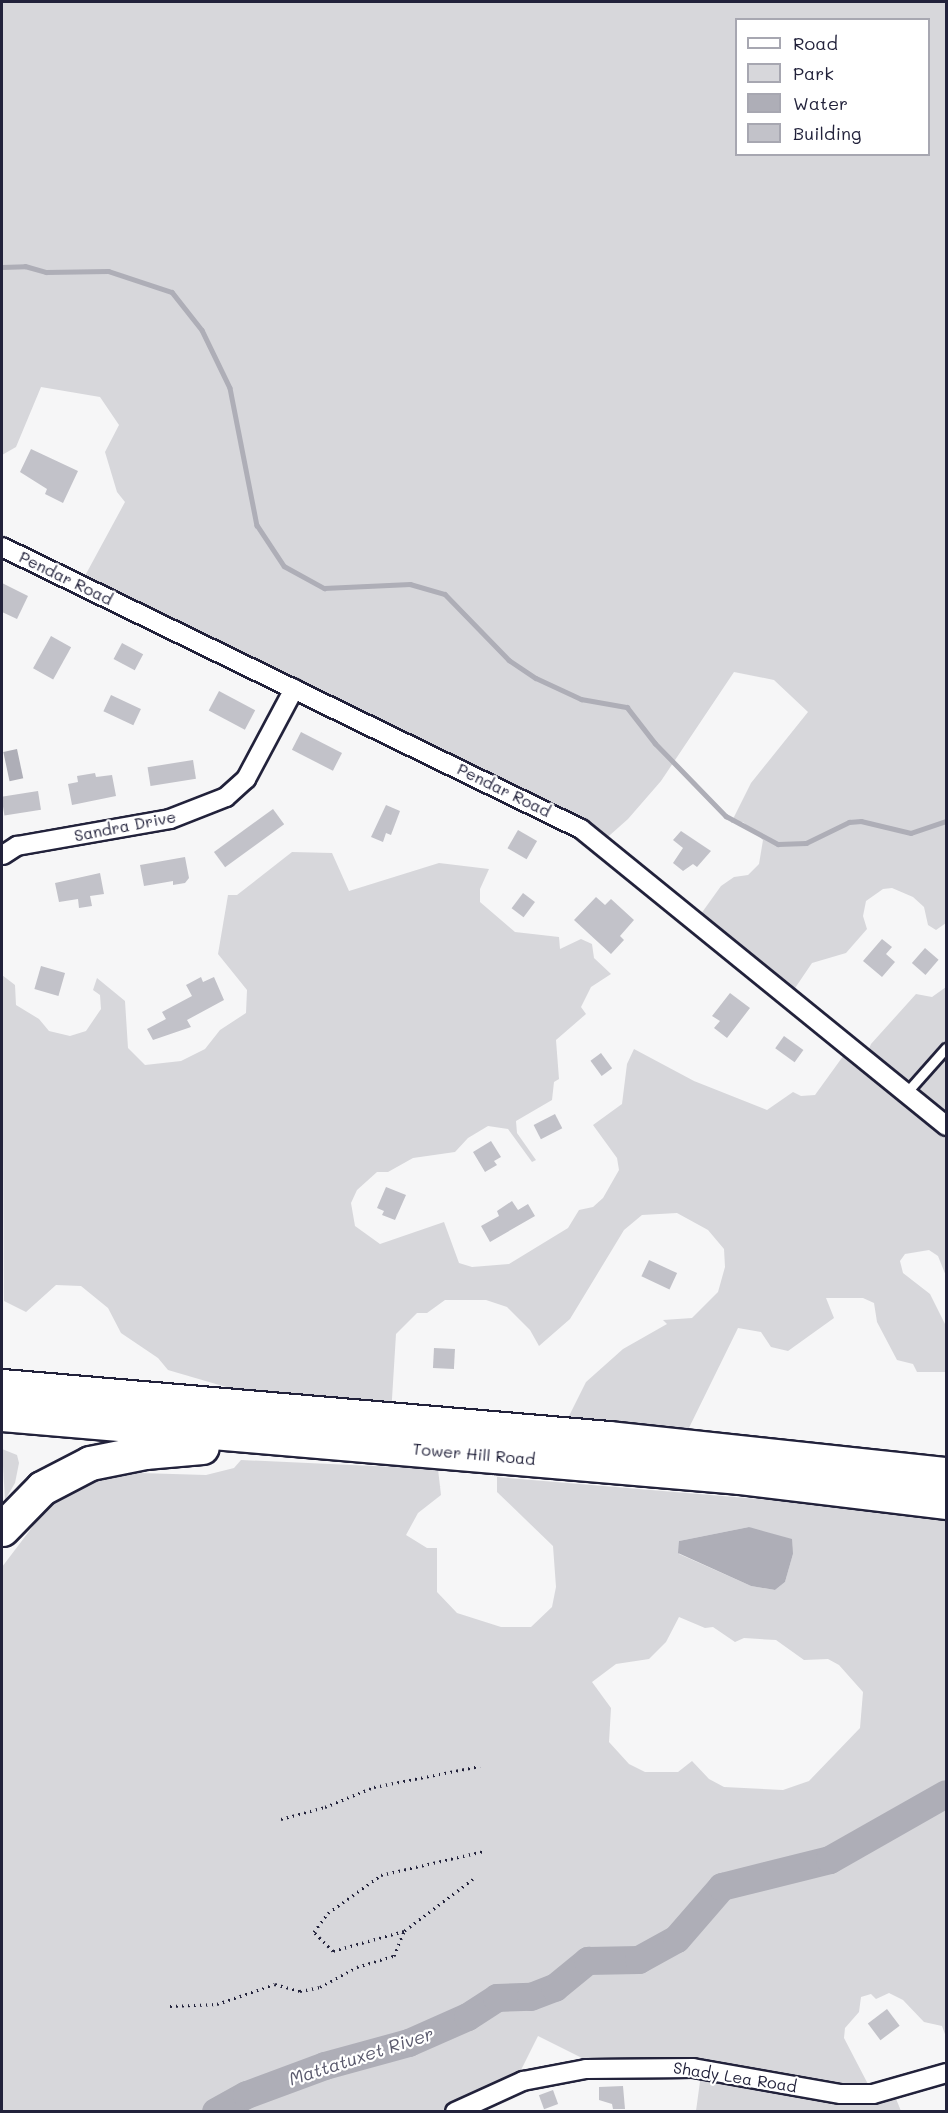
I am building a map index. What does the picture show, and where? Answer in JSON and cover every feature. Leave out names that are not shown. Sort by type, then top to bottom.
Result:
[{"type":"highway","name":"Tower Hill Road","points":[[2,1386],[608,1438],[946,1474]]},
{"type":"highway","name":"Tower Hill Road","points":[[2,1414],[800,1482],[946,1502]]},
{"type":"highway","points":[[2,1529],[42,1488],[73,1470],[106,1459],[198,1447],[367,1445]]},
{"type":"street","name":"Pendar Road","points":[[2,548],[582,829],[946,1126]]},
{"type":"street","name":"Sandra Drive","points":[[3,855],[17,846],[170,819],[226,797],[246,779],[294,689]]},
{"type":"street","name":"Shady Lea Road","points":[[455,2112],[523,2081],[586,2069],[693,2068],[841,2094],[873,2094],[946,2073]]},
{"type":"lane","points":[[906,1093],[946,1048]]},
{"type":"path","points":[[281,1819],[325,1807],[374,1786],[480,1766]]},
{"type":"path","points":[[473,1879],[404,1931],[333,1951],[314,1932],[328,1913],[381,1875],[484,1851]]},
{"type":"path","points":[[170,2006],[217,2004],[275,1984],[300,1991],[320,1987],[357,1967],[394,1956],[404,1931]]},
{"type":"green space","points":[[2,2],[946,2],[946,923],[936,930],[928,925],[924,907],[913,897],[892,888],[883,889],[866,901],[863,916],[867,929],[846,953],[812,963],[791,994],[698,918],[721,886],[734,877],[748,875],[759,864],[763,840],[743,822],[731,823],[751,783],[808,712],[774,680],[734,672],[661,781],[628,819],[601,843],[80,585],[125,502],[117,492],[105,452],[119,425],[100,397],[41,387],[16,447],[2,455]]},
{"type":"green space","points":[[292,852],[332,853],[349,891],[439,863],[489,869],[480,889],[480,902],[515,932],[559,937],[560,949],[581,939],[592,944],[594,958],[611,974],[591,987],[581,1007],[586,1014],[556,1040],[559,1079],[554,1082],[552,1100],[516,1121],[517,1133],[536,1160],[532,1162],[508,1129],[488,1126],[468,1138],[455,1152],[413,1158],[388,1172],[377,1172],[357,1190],[351,1203],[355,1226],[380,1244],[444,1222],[459,1263],[472,1267],[509,1264],[568,1228],[579,1210],[593,1207],[603,1198],[619,1170],[617,1158],[593,1125],[622,1104],[627,1064],[634,1049],[694,1081],[767,1110],[793,1092],[801,1096],[815,1095],[849,1048],[866,1056],[871,1044],[916,994],[932,997],[946,987],[946,1276],[938,1256],[929,1250],[905,1254],[900,1261],[903,1273],[930,1294],[946,1326],[946,1372],[917,1372],[913,1364],[897,1360],[877,1322],[874,1303],[863,1298],[826,1298],[834,1318],[788,1351],[771,1347],[761,1332],[738,1328],[684,1438],[564,1426],[586,1382],[623,1349],[667,1324],[663,1320],[692,1318],[718,1292],[725,1267],[724,1249],[708,1230],[677,1213],[642,1215],[624,1230],[570,1319],[539,1346],[530,1330],[507,1307],[486,1300],[445,1300],[427,1313],[417,1313],[396,1334],[391,1415],[277,1402],[168,1370],[158,1358],[121,1333],[108,1308],[81,1286],[56,1285],[26,1312],[4,1301],[2,975],[15,985],[16,1005],[39,1019],[49,1031],[70,1036],[86,1031],[101,1009],[100,995],[93,990],[97,978],[125,1001],[128,1048],[145,1065],[181,1061],[205,1049],[220,1030],[246,1013],[247,990],[218,954],[228,895],[237,895]]},
{"type":"green space","points":[[2,1449],[17,1455],[19,1463],[15,1483],[5,1500]]},
{"type":"green space","points":[[241,1460],[438,1469],[441,1495],[418,1513],[406,1535],[427,1548],[437,1548],[437,1592],[457,1613],[501,1627],[531,1627],[552,1607],[556,1587],[553,1546],[497,1492],[497,1477],[876,1509],[946,1521],[946,2037],[942,2026],[924,2022],[903,2000],[889,1993],[876,1999],[871,1994],[861,1997],[859,2012],[845,2028],[844,2038],[870,2088],[890,2084],[901,2111],[696,2111],[701,2074],[588,2061],[538,2036],[515,2082],[479,2095],[485,2111],[2,2112],[2,1567],[46,1509],[62,1495],[88,1482],[140,1473],[206,1475],[234,1468]],"holes":[[[749,1527],[793,1554],[785,1582],[775,1590],[751,1586],[679,1554],[679,1541]],[[679,1617],[705,1628],[713,1627],[735,1642],[744,1638],[776,1640],[804,1660],[828,1659],[839,1665],[863,1692],[860,1728],[809,1781],[783,1790],[724,1787],[709,1779],[692,1761],[678,1772],[645,1772],[629,1764],[609,1742],[611,1708],[592,1682],[616,1664],[649,1659],[666,1642]]]},
{"type":"water","points":[[17,749],[23,778],[10,781],[3,752]]},
{"type":"water","points":[[749,1527],[792,1539],[793,1554],[785,1582],[775,1590],[751,1586],[678,1553],[679,1541]]},
{"type":"building","points":[[31,449],[78,471],[63,503],[45,494],[47,489],[20,472]]},
{"type":"building","points":[[2,583],[28,596],[17,619],[2,612]]},
{"type":"building","points":[[51,636],[71,647],[53,680],[33,668]]},
{"type":"building","points":[[122,643],[143,654],[135,670],[114,659]]},
{"type":"building","points":[[219,691],[255,710],[245,730],[209,710]]},
{"type":"building","points":[[111,695],[141,709],[133,725],[103,711]]},
{"type":"building","points":[[301,732],[342,753],[333,771],[292,750]]},
{"type":"building","points":[[193,760],[196,779],[151,786],[148,767]]},
{"type":"building","points":[[95,773],[96,777],[112,775],[116,796],[72,805],[68,784],[78,782],[77,776]]},
{"type":"building","points":[[38,791],[41,810],[4,816],[2,797]]},
{"type":"building","points":[[386,805],[400,811],[391,835],[386,833],[383,842],[371,837]]},
{"type":"building","points":[[273,809],[284,824],[225,867],[214,852]]},
{"type":"building","points":[[518,830],[537,841],[527,859],[508,848]]},
{"type":"building","points":[[681,831],[711,851],[697,867],[693,864],[683,871],[673,863],[683,848],[673,840]]},
{"type":"building","points":[[185,857],[189,878],[185,883],[173,885],[173,881],[144,886],[140,865]]},
{"type":"building","points":[[100,873],[104,894],[90,896],[92,906],[79,908],[78,899],[59,902],[55,883]]},
{"type":"building","points":[[523,893],[535,902],[524,917],[512,908]]},
{"type":"building","points":[[596,897],[605,905],[611,899],[634,920],[620,936],[624,940],[611,954],[574,920]]},
{"type":"building","points":[[882,939],[892,947],[886,954],[895,962],[882,977],[863,961]]},
{"type":"building","points":[[925,948],[939,960],[925,975],[912,963]]},
{"type":"building","points":[[41,966],[65,973],[58,996],[34,989]]},
{"type":"building","points":[[201,977],[203,982],[214,977],[224,1000],[187,1020],[191,1027],[153,1040],[147,1029],[166,1019],[162,1012],[192,996],[186,985]]},
{"type":"building","points":[[730,993],[750,1008],[727,1038],[714,1028],[720,1021],[712,1016]]},
{"type":"building","points":[[784,1036],[803,1050],[795,1062],[775,1048]]},
{"type":"building","points":[[601,1053],[612,1068],[602,1076],[590,1061]]},
{"type":"building","points":[[555,1114],[562,1128],[541,1139],[534,1125]]},
{"type":"building","points":[[491,1141],[501,1157],[494,1161],[497,1165],[485,1172],[473,1152]]},
{"type":"building","points":[[386,1187],[406,1195],[395,1220],[382,1215],[384,1211],[377,1208]]},
{"type":"building","points":[[512,1201],[518,1210],[528,1204],[535,1216],[490,1242],[481,1226],[499,1216],[497,1211]]},
{"type":"building","points":[[649,1260],[677,1273],[669,1289],[641,1276]]},
{"type":"building","points":[[434,1348],[455,1349],[454,1369],[433,1368]]},
{"type":"building","points":[[887,2009],[900,2026],[880,2040],[868,2023]]},
{"type":"building","points":[[623,2086],[625,2109],[613,2109],[612,2104],[599,2100],[599,2087]]},
{"type":"building","points":[[553,2090],[558,2104],[544,2109],[539,2095]]},
{"type":"waterway","points":[[2,267],[25,266],[46,272],[108,271],[172,292],[202,330],[230,388],[257,525],[284,566],[324,588],[410,584],[445,594],[509,660],[536,678],[581,699],[627,707],[655,743],[726,816],[778,844],[806,843],[849,822],[861,821],[911,833],[946,821]]},
{"type":"waterway","name":"Mattatuxet River","points":[[216,2112],[247,2095],[325,2066],[409,2043],[468,2017],[497,1998],[531,1997],[555,1988],[588,1961],[639,1960],[677,1939],[722,1887],[830,1860],[946,1794]]}]
